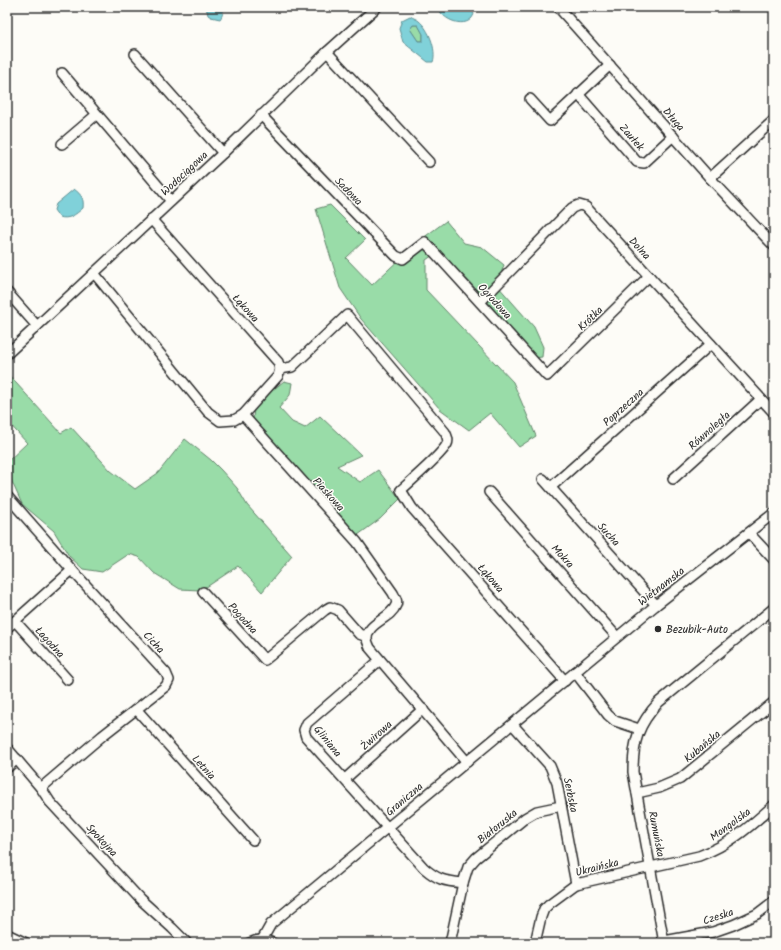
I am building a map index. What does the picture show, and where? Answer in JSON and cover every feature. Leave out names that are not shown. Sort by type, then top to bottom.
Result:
[{"type":"street","name":"Wodociągowa","points":[[7,354],[223,154],[327,52],[377,7]]},
{"type":"street","name":"Długa","points":[[558,7],[710,178],[774,246]]},
{"type":"street","points":[[327,52],[429,162]]},
{"type":"street","points":[[134,54],[223,154]]},
{"type":"street","points":[[530,99],[550,121],[610,65]]},
{"type":"street","points":[[62,73],[171,201]]},
{"type":"street","name":"Zaułek","points":[[578,94],[637,162],[644,162],[673,136]]},
{"type":"street","points":[[62,144],[96,114]]},
{"type":"street","name":"Sadowa","points":[[261,116],[396,256],[403,259],[425,242]]},
{"type":"street","points":[[710,178],[774,120]]},
{"type":"street","name":"Dolna","points":[[480,302],[572,208],[579,205],[586,207],[774,413]]},
{"type":"street","name":"Łąkowa","points":[[151,220],[278,362],[280,369],[292,367],[346,315],[445,432],[448,439],[447,445],[441,452],[401,490],[412,508],[565,681]]},
{"type":"street","name":"Ogrodowa","points":[[425,242],[547,376]]},
{"type":"street","points":[[94,273],[208,412],[220,421],[234,420],[243,415],[278,376],[280,369]]},
{"type":"street","name":"Krótka","points":[[547,376],[649,276]]},
{"type":"street","points":[[7,292],[37,326]]},
{"type":"street","name":"Poprzeczna","points":[[551,487],[711,344]]},
{"type":"street","name":"Równoległa","points":[[673,479],[761,399]]},
{"type":"street","name":"Piaskowa","points":[[243,415],[357,542],[393,593],[396,600],[396,605],[392,611],[373,627],[367,637]]},
{"type":"street","name":"Sucha","points":[[543,479],[656,605]]},
{"type":"street","name":"Mokra","points":[[489,492],[618,637]]},
{"type":"street","name":"Cicha","points":[[7,496],[72,570],[166,672],[169,680],[166,686],[102,736],[41,788]]},
{"type":"street","name":"Wietnamska","points":[[565,681],[656,605],[774,513]]},
{"type":"street","points":[[749,533],[774,560]]},
{"type":"street","points":[[7,628],[72,570]]},
{"type":"street","name":"Pogodna","points":[[203,592],[265,660],[330,607],[338,610],[359,634],[367,637]]},
{"type":"street","name":"Rumuńska","points":[[664,942],[633,772],[633,757],[639,729],[650,711],[659,702],[774,608]]},
{"type":"street","name":"Łagodna","points":[[15,621],[68,680]]},
{"type":"street","points":[[367,637],[370,648],[468,762]]},
{"type":"street","name":"Gliniana","points":[[380,660],[307,723],[304,730],[306,737],[388,828]]},
{"type":"street","points":[[575,672],[608,715],[615,720],[639,729]]},
{"type":"street","name":"Graniczna","points":[[262,940],[271,924],[565,681]]},
{"type":"street","name":"Kubańska","points":[[637,793],[664,787],[680,779],[774,702]]},
{"type":"street","name":"Żwirowa","points":[[345,779],[423,709]]},
{"type":"street","name":"Letnia","points":[[137,710],[253,840]]},
{"type":"street","name":"Serbska","points":[[513,725],[550,766],[557,783],[576,884]]},
{"type":"street","name":"Spokojna","points":[[7,748],[41,788],[50,802],[140,899],[186,943]]},
{"type":"street","points":[[7,768],[17,759]]},
{"type":"street","name":"Mongolska","points":[[650,866],[699,856],[716,850],[735,838],[774,805]]},
{"type":"street","name":"Białoruska","points":[[450,943],[468,867],[476,858],[525,818],[537,811],[561,806]]},
{"type":"street","points":[[388,828],[420,864],[435,877],[446,881],[463,883]]},
{"type":"street","name":"Ukraińska","points":[[535,943],[544,909],[576,884],[650,866]]},
{"type":"street","name":"Czeska","points":[[664,942],[713,932],[733,925],[757,914],[774,901]]},
{"type":"street","points":[[7,934],[26,943]]},
{"type":"street","points":[[249,943],[254,940],[262,940],[273,943]]},
{"type":"green space","points":[[413,25],[418,25],[423,34],[423,41],[418,41],[410,29]]},
{"type":"green space","points":[[330,205],[365,240],[346,258],[372,285],[419,241],[446,221],[464,243],[482,247],[504,265],[497,285],[534,327],[543,347],[542,357],[534,358],[483,296],[439,251],[426,260],[426,290],[513,382],[536,436],[519,447],[490,413],[469,430],[440,409],[361,319],[340,288],[316,209]]},
{"type":"green space","points":[[7,373],[61,433],[71,427],[111,471],[135,489],[158,473],[185,439],[221,470],[237,488],[247,505],[292,556],[262,592],[238,566],[208,586],[199,590],[180,589],[154,573],[139,557],[129,554],[102,572],[83,569],[69,556],[54,531],[22,504],[7,471],[7,462],[27,443],[7,421]]},
{"type":"green space","points":[[284,381],[292,383],[290,395],[279,408],[292,422],[305,428],[320,416],[361,455],[337,466],[360,482],[378,470],[400,499],[380,519],[358,535],[253,419],[254,408],[264,397]]},
{"type":"water","points":[[206,7],[223,7],[223,13],[220,19],[208,15]]},
{"type":"water","points":[[438,7],[469,7],[474,14],[471,19],[466,22],[455,22],[444,16]]},
{"type":"water","points":[[410,16],[418,20],[426,29],[433,46],[433,62],[428,62],[403,42],[399,28],[402,20]],"holes":[[[413,25],[418,25],[423,34],[423,41],[418,41],[410,29]]]},
{"type":"water","points":[[74,189],[82,197],[83,208],[72,216],[66,218],[59,217],[54,210],[56,204]]},
{"type":"place","name":"Bezubik-Auto","points":[[658,629]]}]
